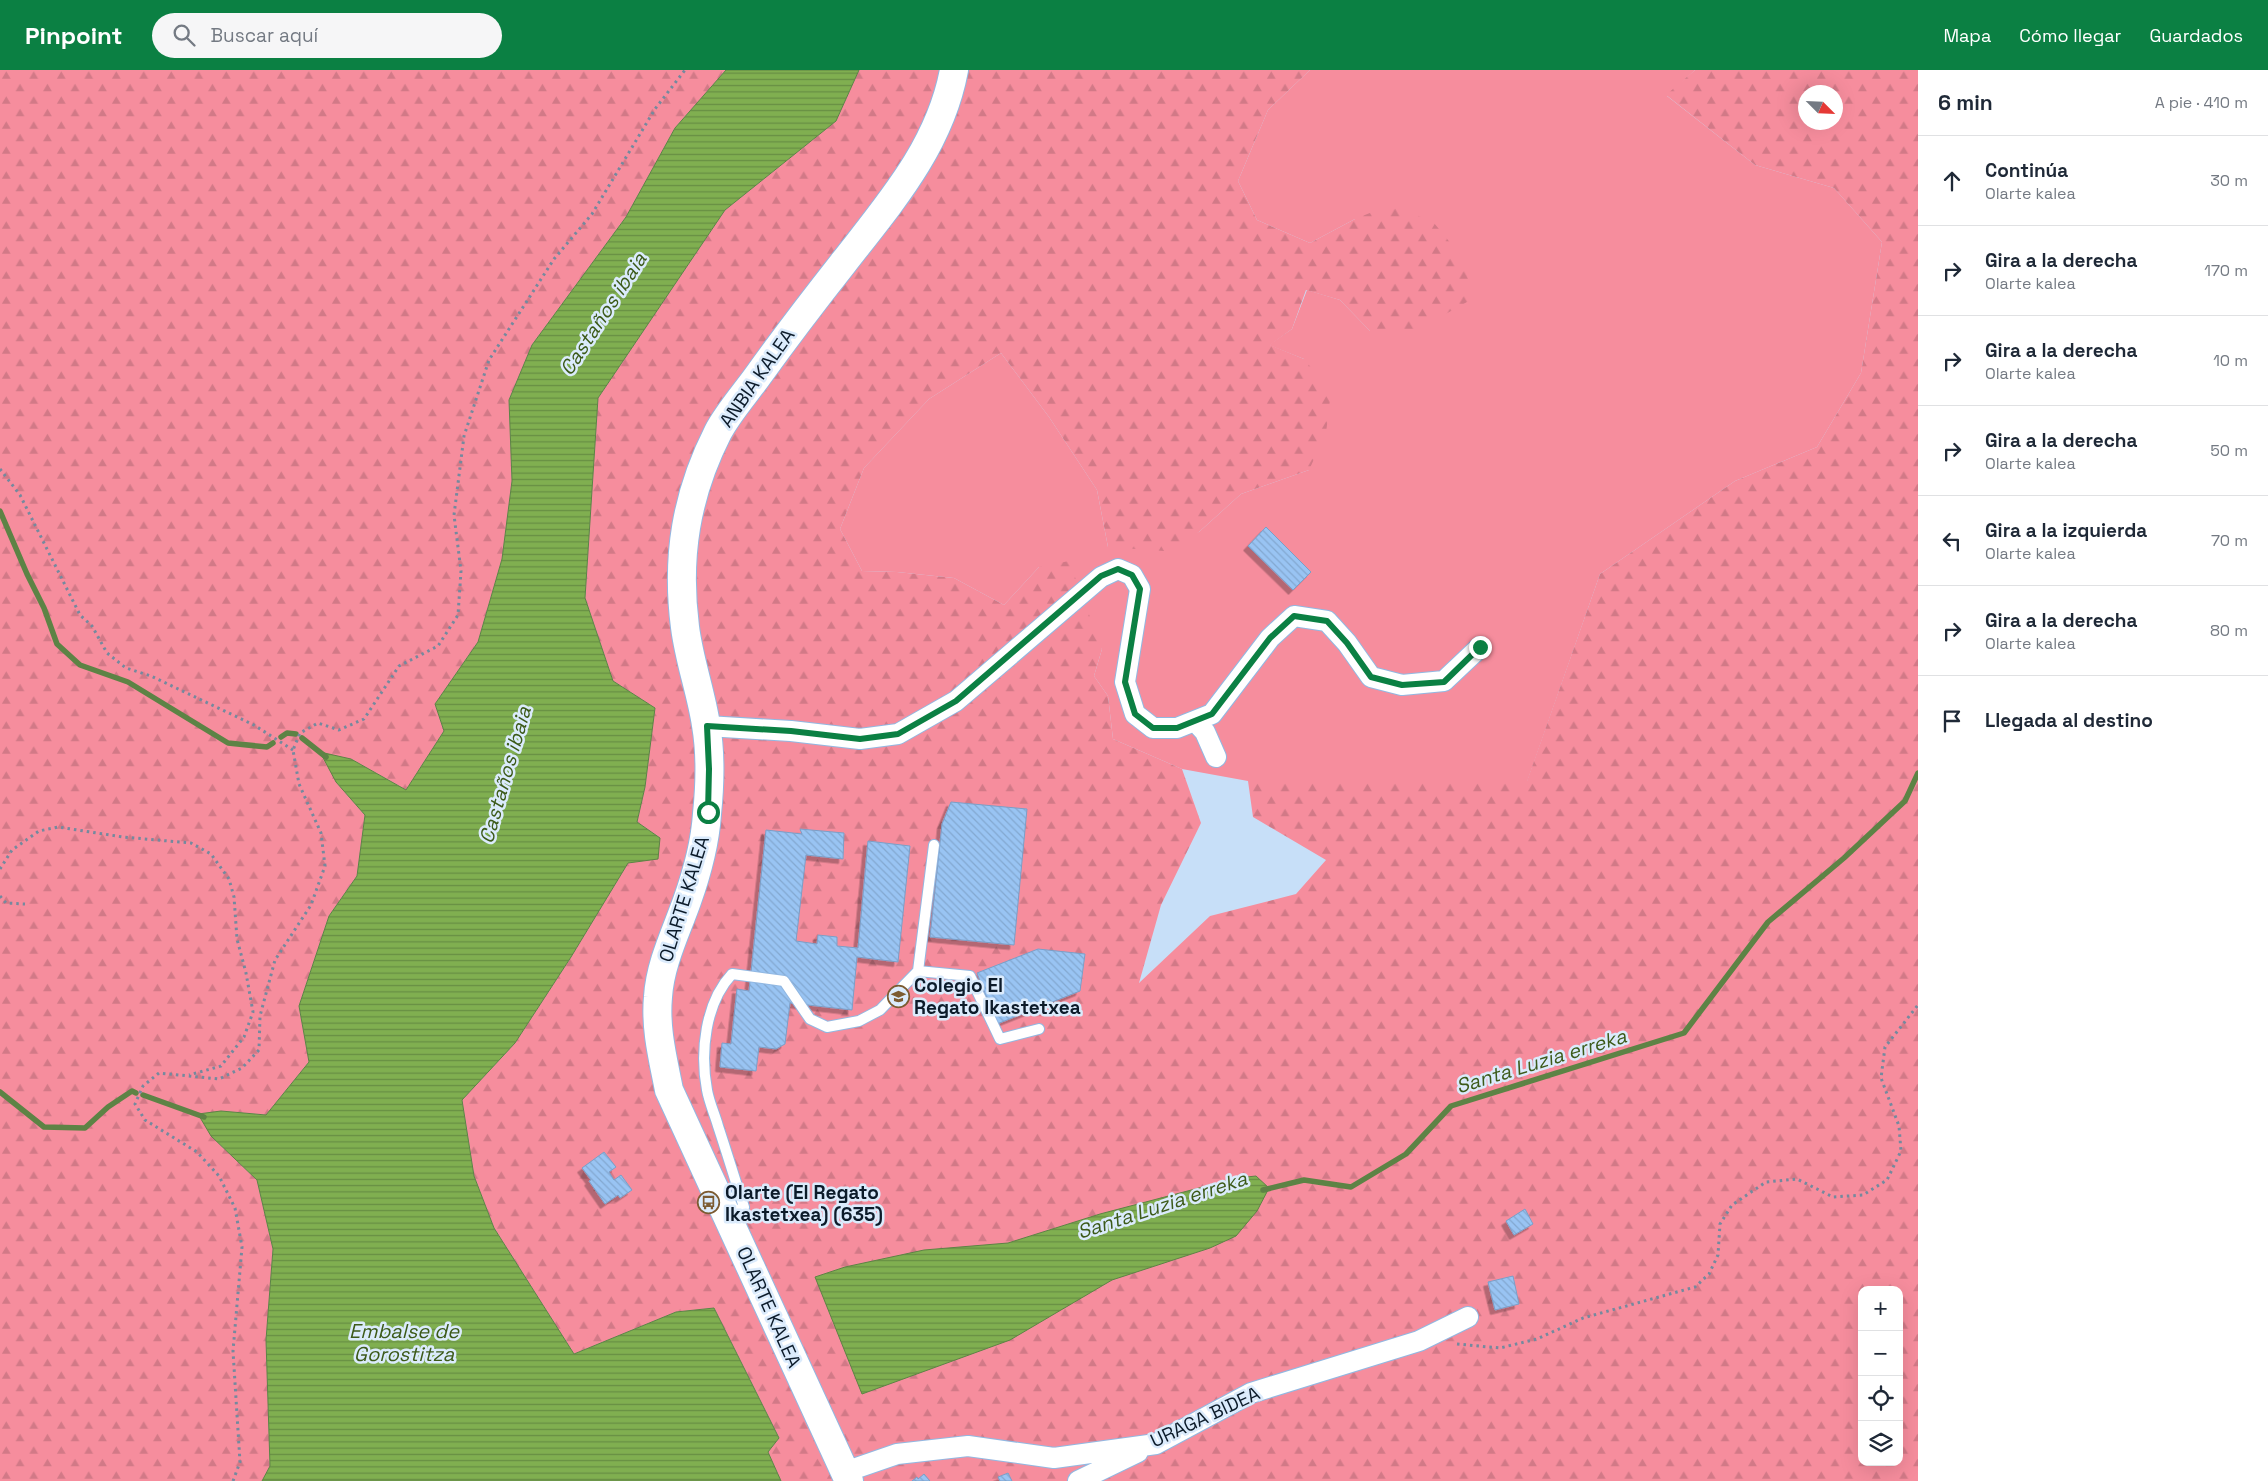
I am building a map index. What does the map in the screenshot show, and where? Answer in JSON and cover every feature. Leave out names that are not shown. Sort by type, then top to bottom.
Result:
[{"type":"street","name":"ANBIA KALEA","points":[[707,726],[685,628],[681,568],[685,526],[697,479],[719,429],[792,328],[911,174],[935,129],[944,107],[954,70]]},
{"type":"street","points":[[707,726],[791,731],[860,739],[898,734],[956,701],[1101,576],[1118,569],[1132,575],[1140,589],[1125,682],[1135,714],[1153,728],[1177,728],[1212,714],[1270,638],[1294,616],[1327,621],[1347,643],[1371,677],[1402,685],[1444,682],[1480,647]]},
{"type":"street","points":[[1196,721],[1205,732],[1216,757]]},
{"type":"street","name":"OLARTE KALEA","points":[[707,726],[709,769],[705,834],[694,879],[662,972],[658,995],[657,1031],[669,1090],[847,1476]]},
{"type":"street","name":"URAGA BIDEA","points":[[847,1476],[897,1454],[968,1446],[1054,1458],[1156,1444],[1251,1393],[1419,1341],[1468,1317]]},
{"type":"street","points":[[1078,1481],[1156,1444]]},
{"type":"lane","points":[[728,1216],[744,1207],[707,1091],[704,1064],[706,1036],[714,1001],[721,985],[732,974],[784,981],[810,1019],[827,1027],[859,1021],[880,1010],[918,971],[934,845]]},
{"type":"lane","points":[[918,971],[970,976],[1000,1039],[1039,1029]]},
{"type":"path","points":[[233,1481],[240,1462],[233,1351],[242,1247],[235,1208],[219,1176],[198,1152],[145,1120],[135,1104],[143,1086],[159,1073],[219,1079],[242,1068],[259,1050],[260,1016],[275,960],[311,905],[325,866],[321,833],[299,784],[293,750],[300,733],[318,723],[338,730],[364,719],[399,666],[438,646],[458,615],[461,571],[454,514],[464,436],[489,360],[554,259],[592,214],[655,109],[686,70]]},
{"type":"path","points":[[0,469],[20,495],[80,614],[92,626],[107,653],[126,668],[151,676],[254,725],[293,750]]},
{"type":"path","points":[[0,869],[12,850],[39,831],[58,827],[123,837],[191,843],[211,854],[229,879],[234,897],[237,939],[253,1012],[244,1037],[221,1066],[186,1076]]},
{"type":"path","points":[[0,896],[6,902],[24,904]]},
{"type":"path","points":[[1455,1344],[1500,1348],[1537,1339],[1583,1318],[1695,1287],[1709,1274],[1718,1255],[1720,1224],[1732,1205],[1766,1182],[1797,1179],[1833,1197],[1863,1195],[1887,1180],[1901,1152],[1899,1126],[1881,1078],[1885,1047],[1918,1005]]},
{"type":"green space","points":[[0,70],[726,70],[675,128],[626,217],[532,345],[509,400],[512,481],[502,559],[478,642],[435,704],[444,731],[406,790],[351,759],[336,782],[365,815],[357,876],[329,916],[299,1006],[309,1062],[266,1115],[221,1111],[211,1136],[257,1180],[273,1249],[266,1340],[270,1466],[262,1481],[0,1481]]},
{"type":"green space","points":[[859,70],[1310,70],[1268,110],[1238,181],[1257,220],[1310,243],[1355,219],[1392,204],[1434,223],[1461,256],[1474,298],[1419,329],[1370,331],[1340,300],[1306,290],[1292,329],[1270,345],[1304,359],[1331,392],[1326,433],[1309,470],[1241,494],[1199,532],[1164,551],[1108,547],[1097,490],[1049,417],[1001,353],[929,399],[864,468],[840,529],[862,571],[897,572],[954,578],[1004,605],[1039,567],[1069,561],[1102,649],[1094,676],[1108,696],[1113,739],[1182,769],[1201,823],[1161,905],[1139,983],[1210,916],[1296,894],[1326,860],[1253,817],[1248,781],[1527,781],[1600,574],[1735,481],[1817,447],[1861,373],[1882,242],[1834,188],[1755,165],[1666,95],[1695,70],[1918,70],[1918,1481],[781,1481],[768,1452],[779,1438],[714,1308],[676,1312],[574,1354],[494,1228],[474,1176],[462,1100],[515,1043],[571,957],[628,863],[660,838],[637,822],[645,787],[655,708],[613,681],[585,598],[598,398],[725,210],[836,121]]},
{"type":"green space","points":[[1310,70],[1695,70],[1667,96],[1755,165],[1834,188],[1882,242],[1861,373],[1817,447],[1735,481],[1600,574],[1527,782],[1248,781],[1182,769],[1113,739],[1108,696],[1094,676],[1102,649],[1039,567],[1004,605],[954,578],[897,572],[862,571],[840,529],[864,468],[929,399],[1001,353],[1049,417],[1097,490],[1108,547],[1199,532],[1241,494],[1309,470],[1304,359],[1269,345],[1292,329],[1307,290],[1340,300],[1370,331],[1355,219],[1310,243],[1257,220],[1238,181],[1268,110]]},
{"type":"water","name":"Embalse de Gorostitza","points":[[726,70],[859,70],[836,121],[725,210],[598,398],[585,598],[613,681],[655,708],[645,787],[637,822],[660,838],[658,859],[628,863],[571,957],[515,1043],[462,1100],[474,1176],[494,1228],[574,1354],[676,1312],[714,1308],[779,1438],[768,1452],[781,1481],[262,1481],[270,1466],[266,1340],[273,1249],[257,1180],[211,1136],[198,1114],[221,1111],[266,1115],[309,1062],[299,1006],[329,916],[357,876],[365,815],[336,782],[320,752],[351,759],[406,790],[444,731],[435,704],[478,642],[502,559],[512,481],[509,400],[532,345],[626,217],[675,128]]},
{"type":"water","points":[[1256,1176],[1269,1188],[1257,1211],[1236,1236],[1210,1248],[1112,1280],[1010,1340],[862,1394],[815,1277],[845,1267],[924,1250],[1008,1243],[1100,1214],[1237,1178]]},
{"type":"building","points":[[1266,527],[1311,572],[1293,590],[1248,546]]},
{"type":"building","points":[[951,802],[1027,809],[1014,945],[930,937],[942,824]]},
{"type":"building","points":[[800,829],[844,833],[843,859],[806,855],[796,941],[817,944],[818,935],[837,937],[837,946],[858,948],[868,841],[910,846],[898,962],[857,957],[852,1010],[790,1003],[785,1044],[776,1049],[759,1047],[756,1071],[720,1067],[722,1043],[731,1044],[737,989],[749,991],[766,830],[802,834]]},
{"type":"building","points":[[1038,949],[1085,954],[1080,991],[997,1024],[977,973]]},
{"type":"building","points":[[604,1152],[616,1167],[609,1172],[614,1180],[621,1175],[632,1190],[620,1198],[618,1195],[605,1204],[582,1168]]},
{"type":"building","points":[[1525,1209],[1533,1224],[1514,1235],[1506,1221]]},
{"type":"building","points":[[1513,1276],[1519,1304],[1495,1310],[1488,1282]]},
{"type":"building","points":[[1008,1473],[1012,1481],[1000,1481],[998,1477]]},
{"type":"building","points":[[924,1474],[930,1481],[912,1481],[917,1477],[918,1479]]},
{"type":"waterway","points":[[0,511],[44,608],[57,644],[80,665],[128,682],[228,743],[267,747],[273,743]]},
{"type":"waterway","points":[[281,737],[287,733],[296,734]]},
{"type":"waterway","points":[[302,738],[326,757]]},
{"type":"waterway","name":"Santa Luzia erreka","points":[[1263,1190],[1304,1180],[1351,1187],[1406,1154],[1451,1106],[1684,1033],[1768,922],[1844,858],[1905,801],[1918,773]]},
{"type":"waterway","points":[[0,1092],[44,1127],[85,1128],[108,1107],[132,1091],[136,1093]]},
{"type":"waterway","points":[[143,1095],[204,1117]]},
{"type":"place","name":"Colegio El Regato Ikastetxea","points":[[898,996]]},
{"type":"place","name":"Olarte (El Regato Ikastetxea) (635)","points":[[709,1203]]},
{"type":"route","points":[[708,812],[707,726],[791,731],[860,739],[898,734],[956,701],[1101,576],[1118,569],[1132,575],[1140,589],[1125,682],[1135,714],[1153,728],[1177,728],[1212,714],[1270,638],[1294,616],[1327,621],[1347,643],[1371,677],[1402,685],[1444,682],[1480,647]]},
{"type":"water label","name":"Castaños ibaia","points":[[603,314]]},
{"type":"water label","name":"Castaños ibaia","points":[[505,775]]}]
